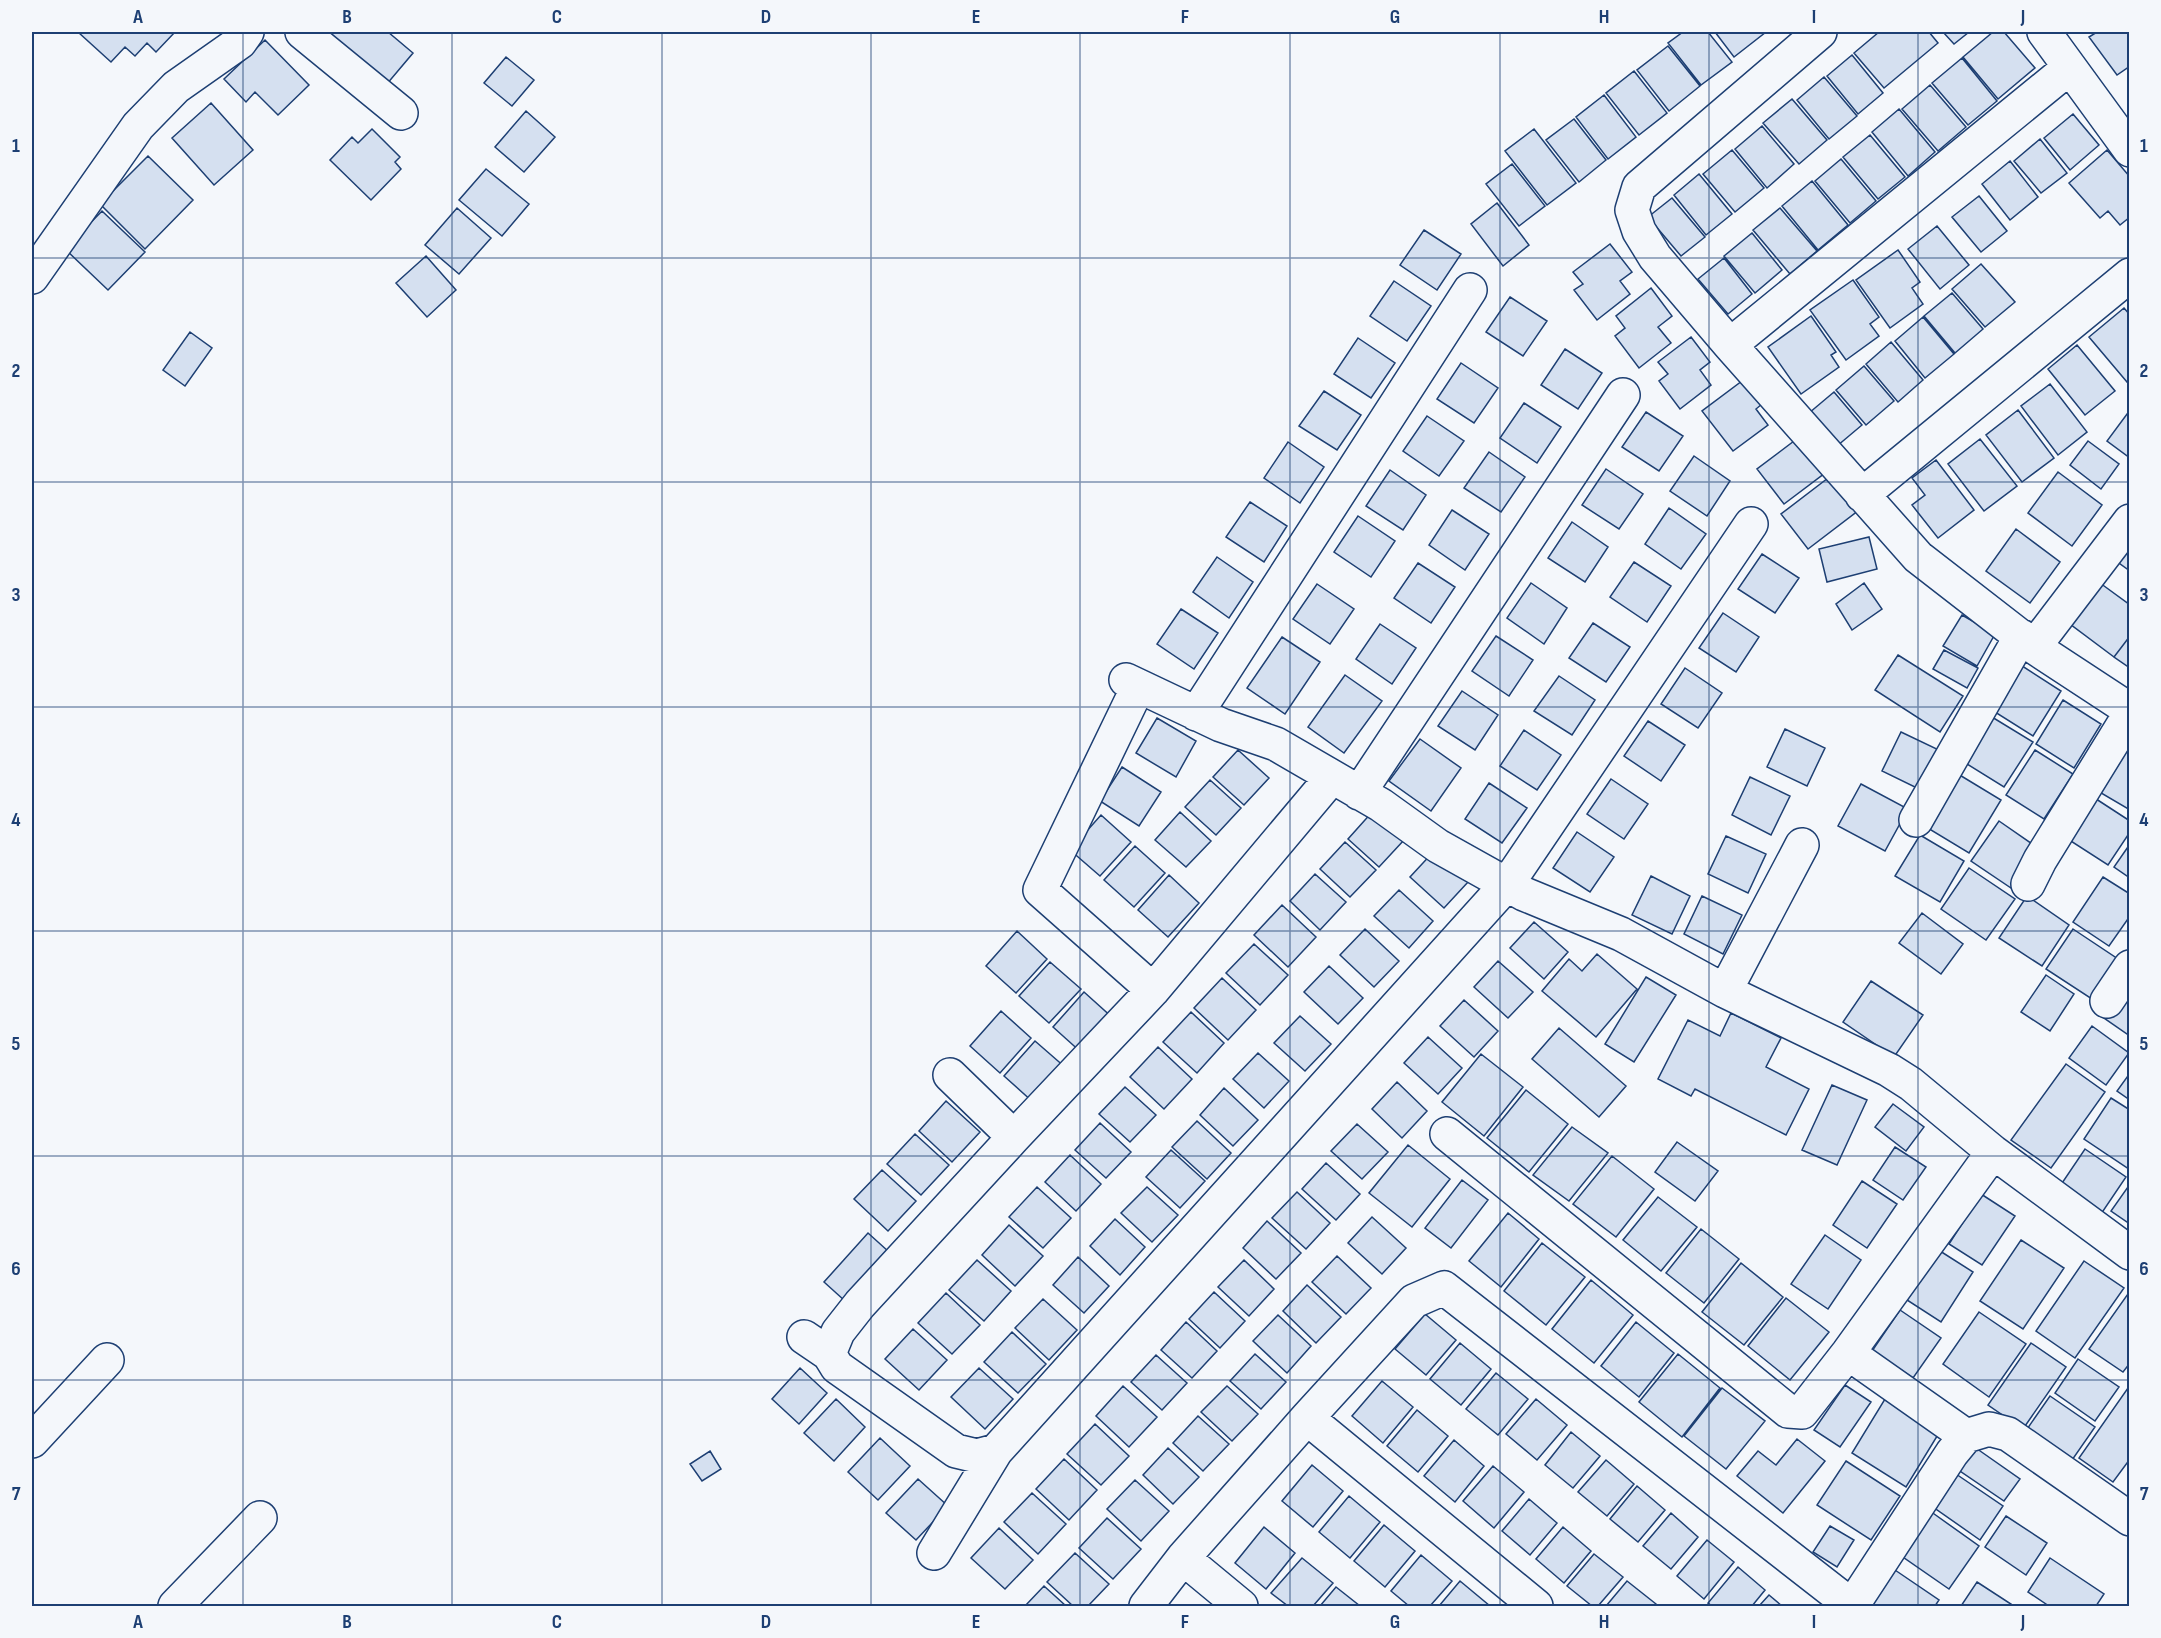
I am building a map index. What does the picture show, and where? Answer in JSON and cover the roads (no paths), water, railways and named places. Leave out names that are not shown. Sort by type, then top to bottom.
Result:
[{"type":"street","points":[[32,277],[138,126],[170,93],[240,42],[247,32]]},
{"type":"street","points":[[302,32],[401,113]]},
{"type":"street","points":[[1820,32],[1639,187],[1632,210],[1639,231],[1655,257],[1918,557],[2028,642],[2130,712],[2040,860],[2028,884]]},
{"type":"street","points":[[1730,345],[2058,43],[2130,150]]},
{"type":"street","points":[[1862,495],[2130,274]]},
{"type":"street","points":[[1196,714],[1470,290]]},
{"type":"street","points":[[996,1450],[977,1456],[956,1451],[837,1367],[817,1346],[838,1332],[860,1304],[1014,1137],[1346,785],[1623,395]]},
{"type":"street","points":[[1916,820],[2028,642],[2130,521]]},
{"type":"street","points":[[934,1553],[996,1450],[1507,884],[1751,524]]},
{"type":"street","points":[[1153,990],[1040,890],[1132,683],[1221,725],[1276,744],[1381,805],[1438,846],[1524,894],[1621,934],[1725,991],[1889,1070],[1911,1084],[1993,1152],[2130,1253]]},
{"type":"street","points":[[1725,991],[1802,845]]},
{"type":"street","points":[[2107,1001],[2130,967]]},
{"type":"street","points":[[950,1075],[1014,1137]]},
{"type":"street","points":[[1447,1134],[1788,1411],[1802,1412],[1848,1353],[1993,1152]]},
{"type":"street","points":[[1146,1606],[1183,1558],[1306,1418],[1414,1301],[1444,1288],[1852,1606],[1952,1453],[1966,1437],[1989,1429],[2008,1434],[2130,1519]]},
{"type":"street","points":[[1848,1353],[1966,1437]]},
{"type":"street","points":[[32,1441],[107,1360]]},
{"type":"street","points":[[1306,1418],[1536,1606]]},
{"type":"street","points":[[175,1606],[260,1518]]},
{"type":"street","points":[[1183,1558],[1241,1606]]}]
